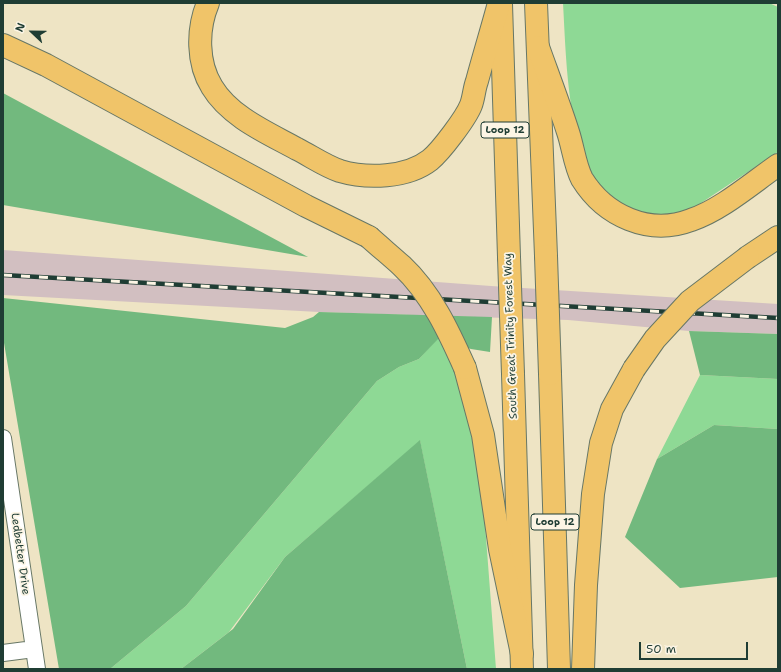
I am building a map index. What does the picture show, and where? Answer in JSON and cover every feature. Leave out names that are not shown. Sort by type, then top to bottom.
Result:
[{"type":"main road","points":[[208,3],[203,15],[200,33],[201,50],[205,70],[212,87],[224,102],[248,122],[327,165],[340,171],[377,175],[399,174],[424,164],[430,160],[455,132],[471,105],[500,3]]},
{"type":"main road","name":"South Great Trinity Forest Way","points":[[500,3],[522,662]]},
{"type":"main road","name":"Loop 12","points":[[536,3],[546,256],[559,669]]},
{"type":"main road","points":[[3,45],[46,65],[306,206],[369,238],[403,266],[431,303],[450,334],[465,368],[483,435],[500,549],[522,662]]},
{"type":"main road","points":[[538,47],[568,131],[582,178],[597,199],[613,212],[630,221],[670,226],[692,220],[714,209],[778,165]]},
{"type":"main road","points":[[583,669],[586,585],[593,494],[601,443],[612,409],[634,369],[655,339],[690,301],[748,257],[778,237]]},
{"type":"street","name":"Ledbetter Drive","points":[[3,438],[37,669]]},
{"type":"street","points":[[3,653],[34,649]]},
{"type":"shaded area","points":[[3,250],[491,286],[778,304],[778,334],[689,331],[568,320],[319,312],[3,295]]},
{"type":"green space","points":[[563,3],[769,3],[778,7],[778,152],[695,207],[687,210],[671,214],[647,213],[631,208],[614,199],[600,186],[592,175],[577,136],[569,92]]},
{"type":"green space","points":[[3,93],[308,257],[3,205]]},
{"type":"green space","points":[[3,298],[285,328],[313,317],[319,312],[492,317],[490,352],[471,349],[438,339],[419,359],[399,367],[377,381],[186,606],[110,669],[59,669],[3,337]]},
{"type":"green space","points":[[689,331],[778,334],[778,379],[700,375]]},
{"type":"green space","points":[[437,339],[441,339],[450,352],[467,415],[482,485],[496,669],[467,669],[420,441],[285,557],[229,632],[181,669],[110,669],[186,606],[377,381],[399,367],[419,359]]},
{"type":"green space","points":[[700,375],[778,379],[778,429],[714,425],[657,459]]},
{"type":"green space","points":[[714,425],[778,429],[778,577],[680,588],[625,537],[657,459]]},
{"type":"green space","points":[[420,440],[467,669],[181,669],[233,629],[285,557]]},
{"type":"railway","points":[[3,275],[778,318]]}]
